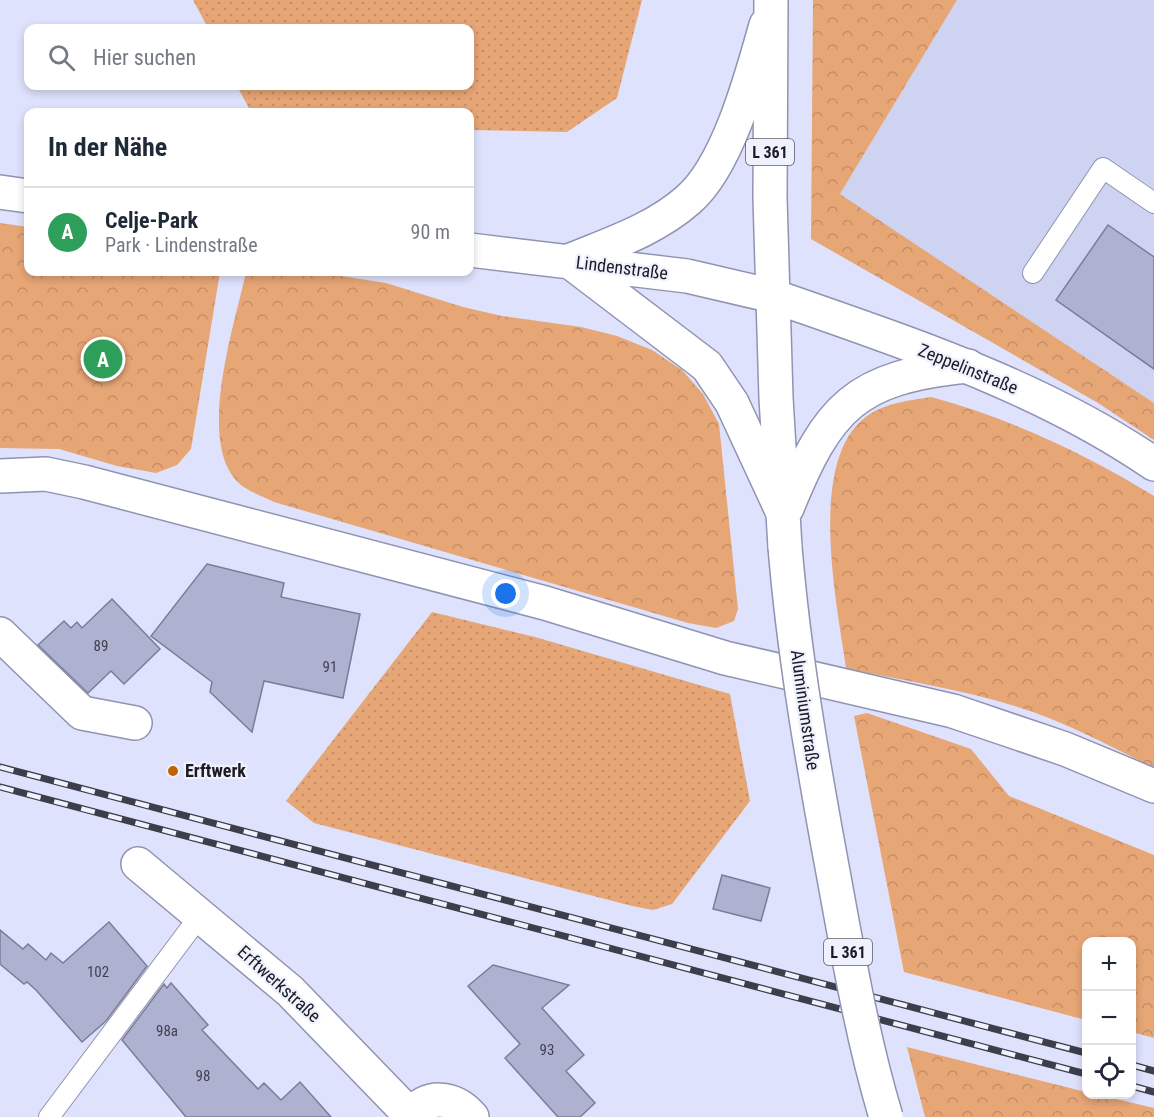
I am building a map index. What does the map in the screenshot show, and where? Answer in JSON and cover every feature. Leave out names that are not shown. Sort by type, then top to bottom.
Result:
[{"type":"main road","points":[[569,261],[642,230],[667,216],[690,199],[720,154],[742,108],[771,4]]},
{"type":"main road","name":"L 361","points":[[771,4],[773,296]]},
{"type":"main road","points":[[0,192],[24,195]]},
{"type":"main road","name":"Lindenstraße","points":[[474,250],[707,280],[773,296]]},
{"type":"main road","points":[[569,261],[675,339],[707,366],[732,403],[785,531]]},
{"type":"main road","name":"Zeppelinstraße","points":[[773,296],[968,366],[1063,409],[1154,464]]},
{"type":"main road","name":"Aluminiumstraße","points":[[773,296],[785,531],[797,660],[817,785],[857,998],[886,1117]]},
{"type":"main road","points":[[785,531],[811,451],[832,420],[851,403],[875,388],[910,375],[968,366]]},
{"type":"main road","points":[[0,476],[46,474],[122,491],[544,603],[725,657],[953,711],[1065,749],[1154,786]]},
{"type":"main road","points":[[0,634],[82,713],[135,723]]},
{"type":"main road","name":"Erftwerkstraße","points":[[138,864],[290,991],[409,1116],[429,1101],[442,1099],[454,1102],[472,1117]]},
{"type":"lane","points":[[1033,273],[1103,168],[1154,203]]},
{"type":"lane","points":[[49,1117],[199,917]]},
{"type":"shaded area","points":[[957,0],[1154,0],[1154,403],[840,194]]},
{"type":"green space","points":[[193,0],[642,0],[617,98],[567,132],[474,130],[474,108],[249,108],[239,90],[474,90],[474,24],[206,24]]},
{"type":"green space","points":[[813,0],[957,0],[840,194],[1154,403],[1154,440],[1098,403],[811,239]]},
{"type":"green space","points":[[0,223],[24,226],[24,276],[219,276],[191,449],[177,465],[156,473],[117,466],[59,449],[0,448]]},
{"type":"green space","points":[[245,276],[341,276],[386,283],[463,307],[502,316],[581,327],[617,336],[652,350],[682,370],[703,394],[719,424],[738,609],[734,621],[716,628],[688,623],[274,502],[253,492],[241,485],[227,467],[220,443],[219,414],[227,352]]},
{"type":"green space","points":[[931,397],[1018,426],[1074,452],[1154,496],[1154,768],[1079,731],[1033,712],[964,693],[846,668],[832,570],[830,532],[831,496],[838,462],[850,434],[870,414],[891,405]]},
{"type":"green space","points":[[432,612],[535,637],[730,694],[750,801],[672,904],[653,910],[632,906],[314,823],[286,801]]},
{"type":"green space","points":[[867,713],[971,749],[1009,796],[1154,855],[1154,1038],[1136,1033],[1136,937],[1082,937],[1082,1019],[904,972],[854,716]]},
{"type":"green space","points":[[907,1047],[1082,1091],[1082,1099],[1116,1099],[1154,1108],[1154,1117],[925,1117]]},
{"type":"building","points":[[1108,225],[1154,257],[1154,369],[1056,300]]},
{"type":"building","points":[[207,564],[284,583],[281,597],[360,614],[343,698],[264,681],[252,732],[210,692],[212,682],[151,636]]},
{"type":"building","points":[[112,599],[160,649],[124,684],[111,671],[88,693],[38,645],[64,621],[71,628],[77,622],[82,628]]},
{"type":"building","points":[[722,875],[770,888],[761,921],[713,909]]},
{"type":"building","points":[[109,922],[147,966],[106,1021],[82,1042],[36,990],[27,982],[24,984],[0,964],[0,930],[23,949],[28,944],[46,960],[51,953],[63,963]]},
{"type":"building","points":[[493,965],[569,985],[542,1008],[584,1055],[566,1071],[595,1103],[580,1117],[558,1117],[505,1058],[520,1044],[468,986]]},
{"type":"building","points":[[171,983],[208,1025],[202,1030],[258,1089],[264,1083],[281,1100],[300,1082],[331,1117],[186,1117],[122,1040],[164,984],[167,988]]},
{"type":"railway","points":[[0,767],[1082,1052]]},
{"type":"railway","points":[[0,787],[1082,1073]]},
{"type":"railway","points":[[1136,1066],[1154,1071]]},
{"type":"railway","points":[[1136,1087],[1154,1092]]},
{"type":"place","name":"Celje-Park","points":[[103,359]]},
{"type":"place","name":"Erftwerk","points":[[173,771]]}]
